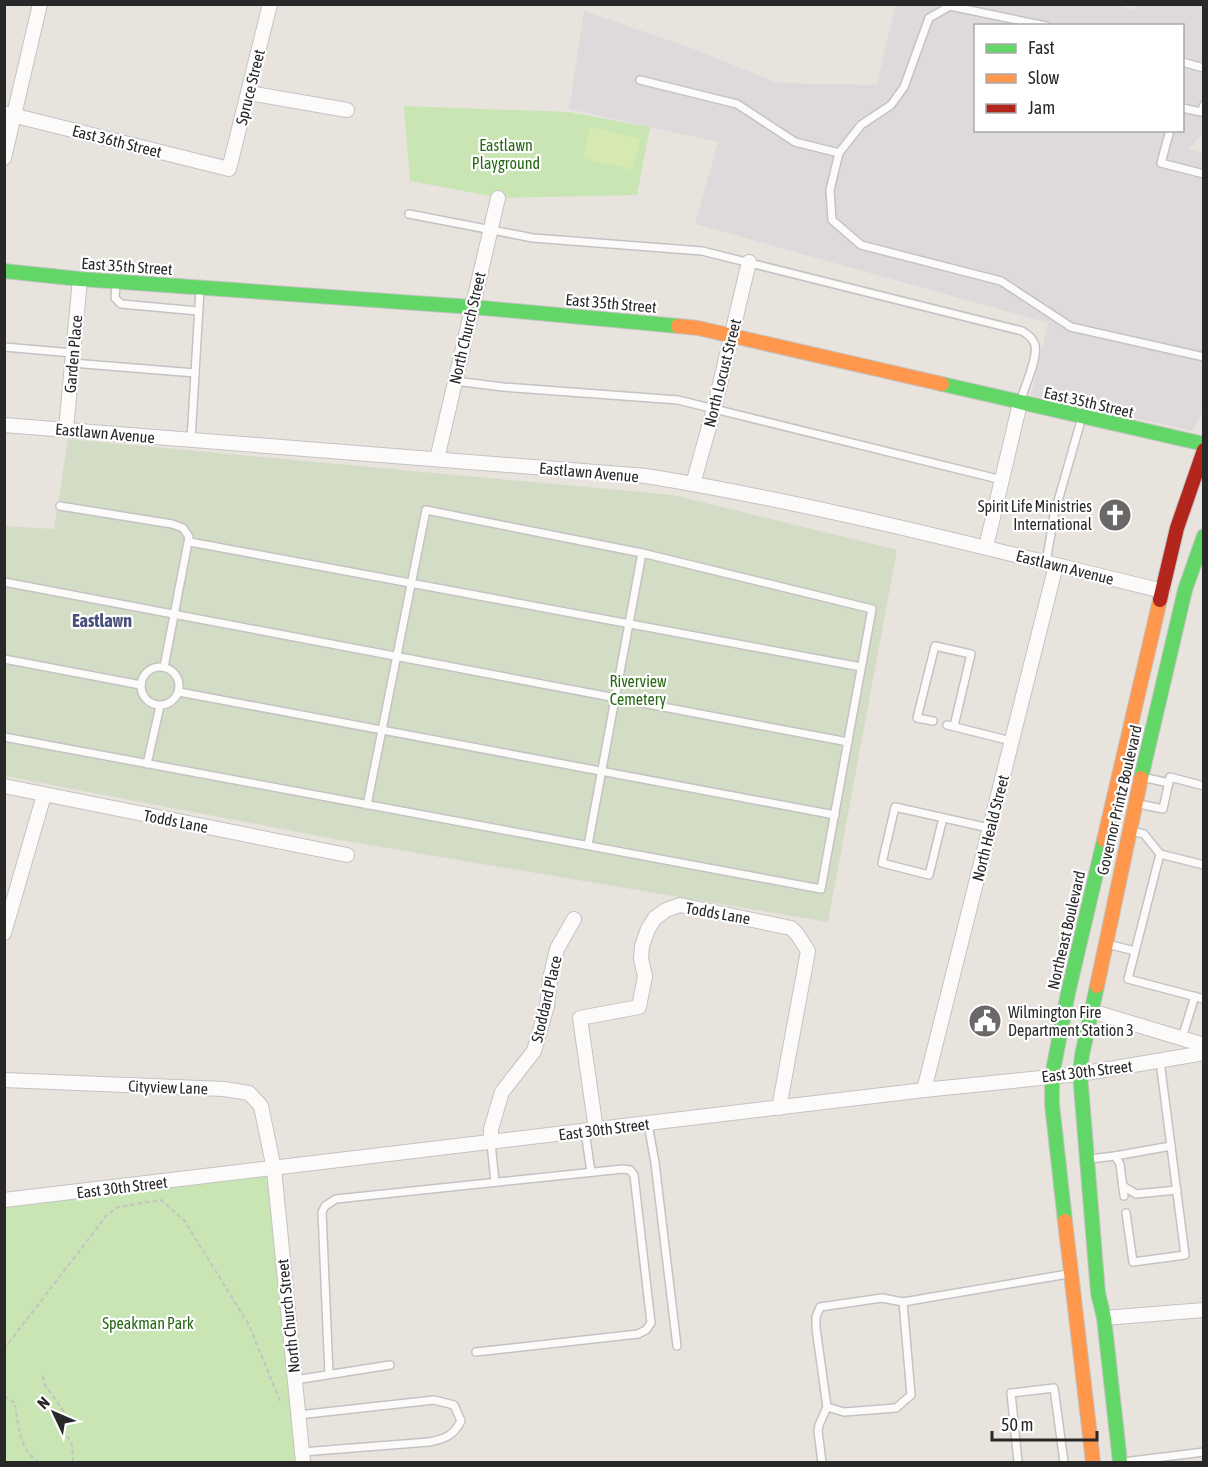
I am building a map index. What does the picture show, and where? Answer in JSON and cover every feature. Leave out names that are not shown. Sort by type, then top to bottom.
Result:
[{"type":"main road","name":"East 35th Street","points":[[4,271],[117,282],[472,307],[676,325],[1203,444]]},
{"type":"main road","name":"Northeast Boulevard","points":[[1093,1462],[1052,1104],[1052,1076],[1071,982],[1177,528],[1203,450]]},
{"type":"main road","name":"Governor Printz Boulevard","points":[[1080,1074],[1129,830],[1185,590],[1203,492]]},
{"type":"main road","points":[[1080,1074],[1098,1293],[1104,1318],[1120,1462]]},
{"type":"street","points":[[4,158],[10,115],[40,4]]},
{"type":"street","name":"Spruce Street","points":[[229,169],[270,4]]},
{"type":"street","points":[[249,93],[347,110]]},
{"type":"street","name":"East 36th Street","points":[[10,115],[229,169]]},
{"type":"street","name":"North Church Street","points":[[437,459],[498,198]]},
{"type":"street","name":"North Locust Street","points":[[693,484],[714,409],[749,262]]},
{"type":"street","name":"Garden Place","points":[[66,429],[80,279]]},
{"type":"street","points":[[986,548],[1020,403]]},
{"type":"street","name":"Eastlawn Avenue","points":[[4,425],[646,476],[693,484],[986,548],[1163,591]]},
{"type":"street","name":"North Heald Street","points":[[924,1090],[1011,741],[1051,564]]},
{"type":"street","name":"Todds Lane","points":[[4,786],[347,855]]},
{"type":"street","points":[[4,933],[44,795]]},
{"type":"street","name":"Todds Lane","points":[[590,1131],[580,1018],[639,1007],[645,976],[641,959],[642,945],[648,928],[659,914],[680,906],[791,928],[808,951],[779,1108]]},
{"type":"street","name":"Stoddard Place","points":[[491,1143],[491,1129],[502,1092],[534,1051],[547,1006],[550,979],[558,949],[574,919]]},
{"type":"street","points":[[1091,1011],[1203,1045]]},
{"type":"street","name":"East 30th Street","points":[[4,1200],[924,1090],[1080,1074],[1203,1053]]},
{"type":"street","name":"Cityview Lane","points":[[4,1080],[224,1089],[249,1093],[261,1106],[273,1169]]},
{"type":"street","name":"North Church Street","points":[[273,1169],[302,1457]]},
{"type":"street","points":[[1104,1318],[1203,1310]]},
{"type":"lane","points":[[1036,24],[950,6],[929,18],[904,87],[891,105],[861,124],[839,153],[830,190],[832,220],[861,244],[1001,281],[1071,327],[1203,357]]},
{"type":"lane","points":[[1184,63],[1203,68]]},
{"type":"lane","points":[[640,80],[736,104],[795,142],[839,153]]},
{"type":"lane","points":[[1184,108],[1201,112],[1203,105]]},
{"type":"lane","points":[[1169,132],[1161,163],[1203,174]]},
{"type":"lane","points":[[409,214],[533,238],[702,251],[1022,331],[1035,343],[1036,352],[1020,403]]},
{"type":"lane","points":[[117,282],[115,298],[121,304],[198,310]]},
{"type":"lane","points":[[191,440],[200,288]]},
{"type":"lane","points":[[4,347],[195,373]]},
{"type":"lane","points":[[455,381],[503,387],[678,400],[1002,480]]},
{"type":"lane","points":[[1051,564],[1054,515],[1082,417]]},
{"type":"lane","points":[[60,506],[172,524],[183,528],[189,537],[190,542],[164,667]]},
{"type":"lane","points":[[4,738],[821,889],[872,609],[642,553],[426,510],[367,805]]},
{"type":"lane","points":[[190,542],[861,668]]},
{"type":"lane","points":[[588,845],[642,553]]},
{"type":"lane","points":[[4,582],[848,742]]},
{"type":"lane","points":[[933,721],[917,718],[935,646],[971,654],[950,726],[1011,741]]},
{"type":"lane","points":[[4,659],[141,684]]},
{"type":"lane","points":[[164,667],[170,669],[179,679],[179,692],[172,702],[160,706],[144,697],[141,684],[146,673],[151,669],[164,667]]},
{"type":"lane","points":[[179,692],[835,815]]},
{"type":"lane","points":[[147,764],[160,706]]},
{"type":"lane","points":[[1141,777],[1169,783]]},
{"type":"lane","points":[[1135,803],[1163,809],[1170,777],[1203,786]]},
{"type":"lane","points":[[943,818],[929,875],[882,863],[895,807],[989,828]]},
{"type":"lane","points":[[1129,830],[1144,834],[1160,854],[1203,865]]},
{"type":"lane","points":[[1160,854],[1128,979],[1203,999]]},
{"type":"lane","points":[[1105,943],[1135,951]]},
{"type":"lane","points":[[1182,1038],[1195,996]]},
{"type":"lane","points":[[1126,1213],[1133,1262],[1185,1254],[1160,1061]]},
{"type":"lane","points":[[648,1124],[655,1163],[677,1346]]},
{"type":"lane","points":[[590,1131],[591,1172]]},
{"type":"lane","points":[[491,1143],[495,1182]]},
{"type":"lane","points":[[1086,1160],[1171,1146]]},
{"type":"lane","points":[[1115,1156],[1120,1164],[1124,1196]]},
{"type":"lane","points":[[329,1374],[322,1212],[325,1206],[336,1199],[591,1172],[630,1170],[634,1175],[651,1323],[646,1330],[638,1334],[476,1352]]},
{"type":"lane","points":[[1123,1186],[1136,1194],[1177,1190]]},
{"type":"lane","points":[[822,1462],[818,1431],[827,1407],[816,1328],[816,1317],[820,1307],[882,1298],[903,1302],[1070,1273]]},
{"type":"lane","points":[[827,1407],[843,1412],[896,1408],[911,1395],[903,1302]]},
{"type":"lane","points":[[295,1380],[390,1365]]},
{"type":"lane","points":[[1018,1462],[1011,1394],[1054,1388],[1064,1462]]},
{"type":"lane","points":[[298,1415],[434,1400],[454,1405],[461,1421],[455,1432],[446,1438],[429,1442],[302,1457]]},
{"type":"lane","points":[[1120,1462],[1203,1452]]},
{"type":"path","points":[[4,1349],[107,1215],[118,1207],[161,1200],[184,1220],[249,1325],[279,1401]]},
{"type":"path","points":[[43,1376],[44,1383],[64,1412],[63,1428],[72,1446],[73,1462]]},
{"type":"path","points":[[4,1396],[15,1403],[20,1434],[29,1456],[38,1462]]},
{"type":"shaded area","points":[[1117,4],[1134,10],[1136,5],[1203,5],[1203,133],[1189,149],[1204,153],[1204,408],[1193,431],[1031,395],[1048,323],[695,224],[718,142],[569,109],[584,11],[694,49],[778,83],[877,85],[895,5]]},
{"type":"green space","name":"Eastlawn Playground","points":[[404,106],[568,112],[650,127],[637,195],[502,198],[410,181]]},
{"type":"green space","points":[[590,127],[640,138],[633,170],[583,158]]},
{"type":"green space","name":"Riverview Cemetery","points":[[68,439],[673,495],[897,550],[828,922],[345,841],[5,776],[4,526],[54,529]]},
{"type":"green space","name":"Speakman Park","points":[[274,1169],[303,1462],[5,1462],[4,1200]]},
{"type":"traffic: fast","points":[[4,271],[80,279],[472,307],[678,326]]},
{"type":"traffic: fast","points":[[942,384],[1204,444]]},
{"type":"traffic: fast","points":[[1141,778],[1185,590],[1204,536]]},
{"type":"traffic: fast","points":[[1065,1221],[1052,1104],[1052,1076],[1068,993],[1104,840]]},
{"type":"traffic: fast","points":[[1097,986],[1080,1074],[1098,1293],[1104,1318],[1120,1462]]},
{"type":"traffic: slow","points":[[678,326],[698,328],[942,384]]},
{"type":"traffic: slow","points":[[1104,840],[1160,600]]},
{"type":"traffic: slow","points":[[1097,986],[1141,778]]},
{"type":"traffic: slow","points":[[1065,1221],[1093,1462]]},
{"type":"traffic: jam","points":[[1160,600],[1177,528],[1204,450]]},
{"type":"place","name":"Spirit Life Ministries International","points":[[1115,515]]},
{"type":"place","name":"Wilmington Fire Department Station 3","points":[[985,1021]]},
{"type":"district","name":"Eastlawn","points":[[102,621]]}]
